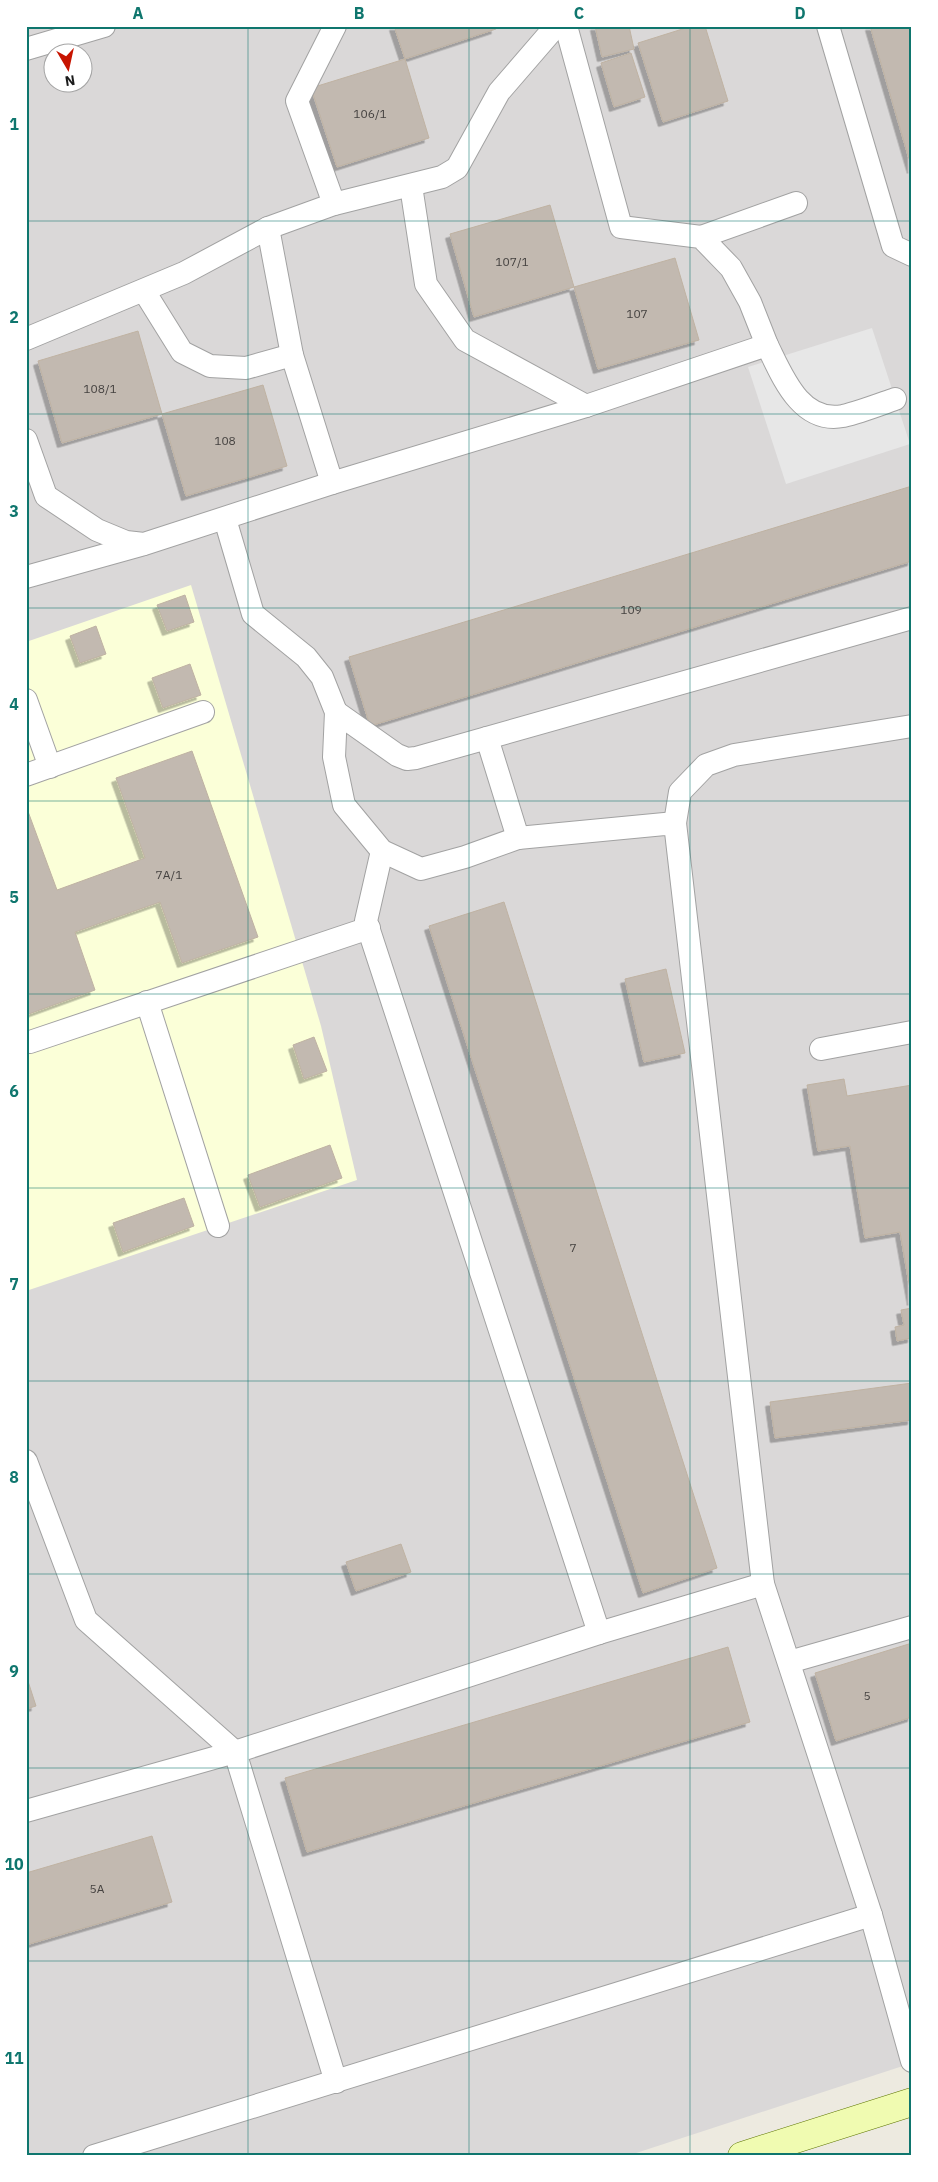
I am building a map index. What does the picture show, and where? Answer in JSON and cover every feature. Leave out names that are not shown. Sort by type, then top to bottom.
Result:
[{"type":"main road","points":[[742,2156],[912,2102]]},
{"type":"lane","points":[[26,49],[104,26]]},
{"type":"lane","points":[[334,204],[297,100],[335,26]]},
{"type":"lane","points":[[26,338],[184,273],[268,228],[334,204],[442,177],[457,168],[499,92],[556,26]]},
{"type":"lane","points":[[566,26],[621,227],[701,237],[796,203]]},
{"type":"lane","points":[[828,26],[893,246],[912,255]]},
{"type":"lane","points":[[411,186],[426,284],[465,340],[586,406]]},
{"type":"lane","points":[[268,228],[292,355],[332,483]]},
{"type":"lane","points":[[701,237],[731,268],[750,302],[767,345],[788,387],[803,405],[823,415],[842,416],[895,399]]},
{"type":"lane","points":[[144,291],[182,352],[210,366],[246,368],[292,355]]},
{"type":"lane","points":[[26,577],[144,544],[332,483],[586,406],[767,345]]},
{"type":"lane","points":[[26,440],[46,496],[97,530],[126,542],[144,544]]},
{"type":"lane","points":[[225,519],[253,614],[306,656],[322,677],[336,712],[334,757],[344,805],[382,851],[421,868],[465,857],[518,838],[674,824]]},
{"type":"lane","points":[[336,712],[397,755],[407,759],[488,738],[912,618]]},
{"type":"lane","points":[[26,700],[50,767]]},
{"type":"lane","points":[[26,775],[202,712]]},
{"type":"lane","points":[[912,726],[734,755],[706,765],[680,792],[674,824],[763,1584],[871,1915],[912,2061]]},
{"type":"lane","points":[[488,738],[518,838]]},
{"type":"lane","points":[[382,851],[366,921],[599,1633]]},
{"type":"lane","points":[[30,1042],[369,928]]},
{"type":"lane","points":[[146,1002],[218,1226]]},
{"type":"lane","points":[[821,1049],[912,1032]]},
{"type":"lane","points":[[26,1460],[86,1620],[235,1752],[336,2082]]},
{"type":"lane","points":[[26,1811],[235,1752],[599,1633],[763,1584]]},
{"type":"lane","points":[[788,1662],[912,1627]]},
{"type":"lane","points":[[94,2156],[871,1915]]},
{"type":"shaded area","points":[[26,26],[912,26],[912,2063],[627,2156],[26,2156]]},
{"type":"shaded area","points":[[872,328],[910,444],[786,484],[748,367]]},
{"type":"shaded area","points":[[191,585],[321,1026],[357,1180],[26,1291],[26,642]]},
{"type":"building","points":[[394,26],[495,26],[496,29],[405,59]]},
{"type":"building","points":[[595,26],[629,26],[634,49],[602,57]]},
{"type":"building","points":[[692,26],[705,26],[728,101],[663,122],[638,43]]},
{"type":"building","points":[[870,26],[912,26],[912,169]]},
{"type":"building","points":[[631,53],[645,97],[614,107],[601,63]]},
{"type":"building","points":[[405,59],[429,138],[337,167],[311,88]]},
{"type":"building","points":[[550,205],[574,287],[474,317],[450,234]]},
{"type":"building","points":[[675,258],[699,340],[598,369],[574,287]]},
{"type":"building","points":[[138,331],[162,414],[62,443],[38,361]]},
{"type":"building","points":[[263,385],[287,466],[186,496],[162,414]]},
{"type":"building","points":[[912,486],[912,561],[370,726],[349,657]]},
{"type":"building","points":[[185,595],[194,622],[167,631],[157,605]]},
{"type":"building","points":[[96,626],[106,654],[80,663],[70,636]]},
{"type":"building","points":[[190,664],[201,695],[163,708],[152,678]]},
{"type":"building","points":[[192,751],[258,937],[182,963],[160,902],[75,932],[95,990],[26,1015],[26,806],[57,890],[145,858],[116,778]]},
{"type":"building","points":[[504,902],[717,1568],[643,1593],[429,926]]},
{"type":"building","points":[[666,969],[685,1053],[644,1062],[625,979]]},
{"type":"building","points":[[314,1037],[327,1071],[304,1079],[293,1045]]},
{"type":"building","points":[[844,1079],[847,1096],[912,1085],[912,1301],[900,1232],[865,1238],[850,1146],[818,1151],[807,1085]]},
{"type":"building","points":[[330,1145],[342,1178],[260,1207],[248,1175]]},
{"type":"building","points":[[184,1198],[194,1226],[123,1252],[113,1223]]},
{"type":"building","points":[[912,1308],[912,1338],[897,1341],[895,1327],[904,1325],[901,1310]]},
{"type":"building","points":[[912,1383],[912,1420],[775,1438],[770,1402]]},
{"type":"building","points":[[401,1544],[411,1572],[356,1591],[346,1562]]},
{"type":"building","points":[[912,1643],[912,1717],[836,1741],[815,1673]]},
{"type":"building","points":[[728,1647],[750,1722],[307,1852],[285,1778]]},
{"type":"building","points":[[26,1675],[36,1706],[26,1709]]},
{"type":"building","points":[[152,1836],[172,1902],[26,1945],[26,1873]]}]
